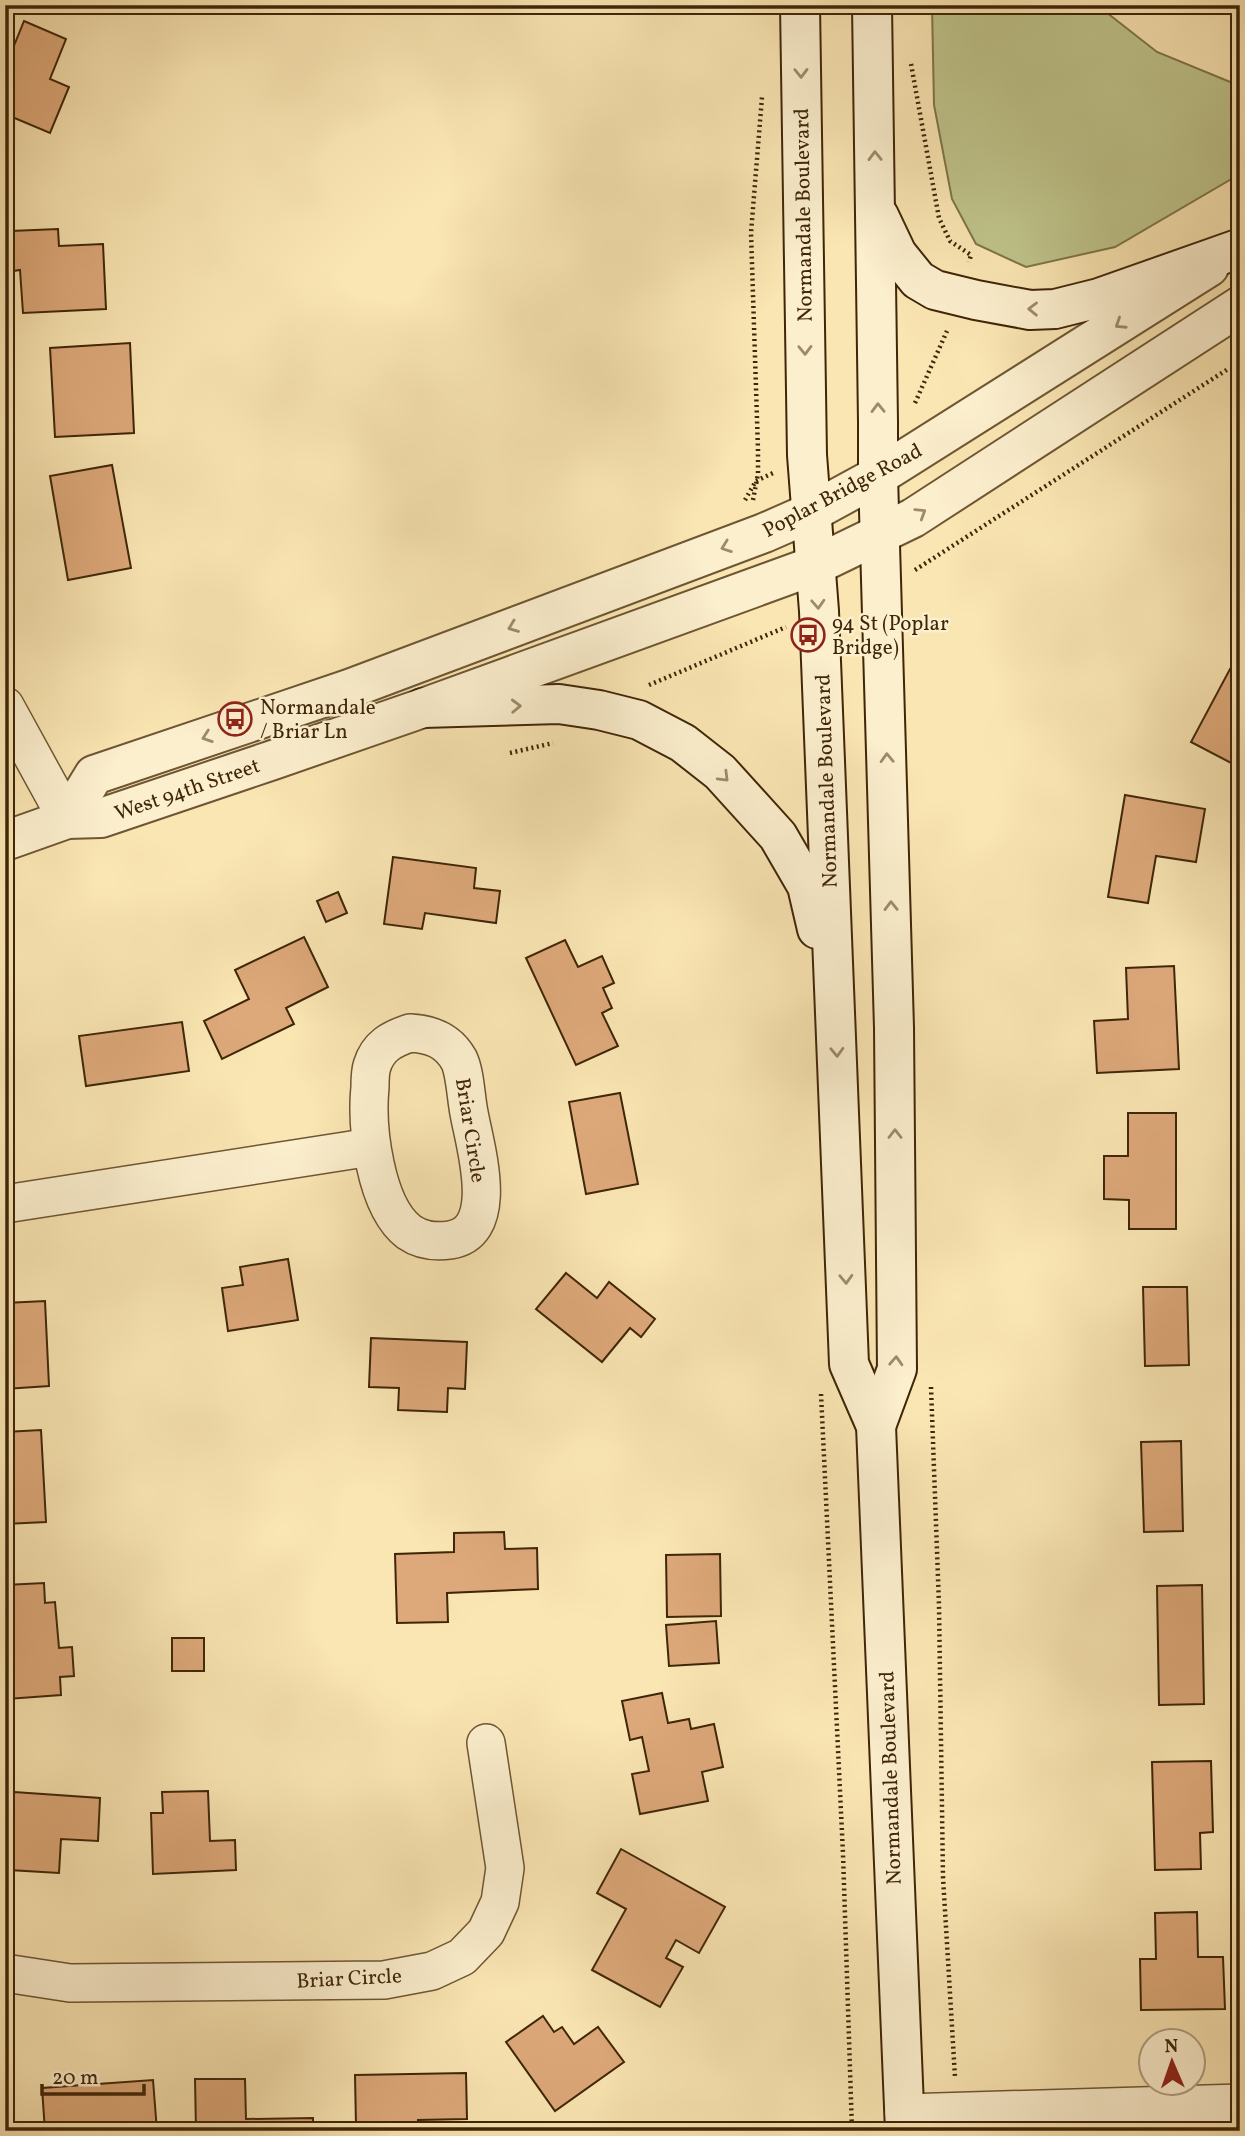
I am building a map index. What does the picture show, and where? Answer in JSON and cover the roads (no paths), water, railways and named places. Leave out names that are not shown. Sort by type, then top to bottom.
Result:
[{"type":"main road","name":"Normandale Boulevard","points":[[800,5],[807,455],[816,565],[849,1364],[876,1426],[905,2122]]},
{"type":"main road","name":"Normandale Boulevard","points":[[872,5],[878,476],[894,1028],[897,1369],[876,1426]]},
{"type":"main road","points":[[876,209],[897,254],[918,280],[935,290],[1030,310],[1055,309],[1099,298],[1239,248]]},
{"type":"main road","name":"Poplar Bridge Road","points":[[410,666],[764,533],[812,512],[878,476],[1239,248]]},
{"type":"main road","points":[[423,708],[816,565],[880,535],[913,518],[1240,306]]},
{"type":"main road","name":"West 94th Street","points":[[67,819],[93,775],[410,666]]},
{"type":"main road","points":[[423,708],[559,704],[639,720],[683,743],[720,772],[778,836],[807,886],[834,999]]},
{"type":"main road","name":"West 94th Street","points":[[5,841],[67,819],[101,818],[423,708]]},
{"type":"street","points":[[5,706],[67,819]]},
{"type":"street","name":"Briar Circle","points":[[410,1033],[429,1034],[446,1044],[460,1061],[482,1187],[480,1211],[471,1230],[454,1239],[432,1242],[409,1232],[392,1212],[371,1147],[368,1107],[371,1067],[379,1052],[391,1039],[410,1033]]},
{"type":"street","points":[[5,1204],[371,1147]]},
{"type":"street","name":"Briar Circle","points":[[5,1973],[70,1983],[384,1980],[432,1971],[462,1957],[486,1932],[500,1902],[505,1868],[486,1743]]},
{"type":"street","points":[[905,2122],[1240,2103]]},
{"type":"place","name":"94 St (Poplar Bridge)","points":[[808,635]]},
{"type":"place","name":"Normandale / Briar Ln","points":[[235,719]]}]
